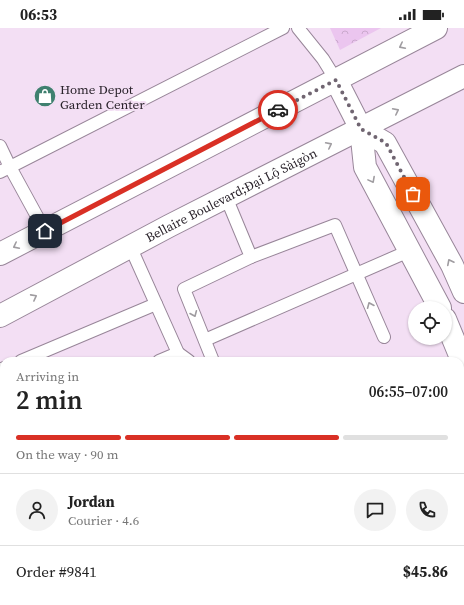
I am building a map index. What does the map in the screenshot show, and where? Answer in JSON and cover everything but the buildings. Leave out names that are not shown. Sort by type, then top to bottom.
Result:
[{"type":"main road","points":[[0,254],[436,28]]},
{"type":"main road","name":"Bellaire Boulevard;Đại Lộ Sàigòn","points":[[0,316],[130,246],[464,76]]},
{"type":"main road","points":[[336,80],[361,129],[365,167],[436,301]]},
{"type":"main road","points":[[361,129],[386,143],[452,265],[464,292]]},
{"type":"main road","points":[[452,336],[461,357]]},
{"type":"lane","points":[[5,170],[283,28]]},
{"type":"lane","points":[[298,28],[323,58],[336,80]]},
{"type":"lane","points":[[0,146],[5,170],[45,231]]},
{"type":"lane","points":[[226,197],[251,257]]},
{"type":"lane","points":[[211,357],[184,288],[251,257],[335,224],[384,337]]},
{"type":"lane","points":[[130,246],[178,353],[184,357]]},
{"type":"lane","points":[[205,340],[409,251]]},
{"type":"lane","points":[[30,357],[156,304]]},
{"type":"lane","points":[[168,357],[178,353]]},
{"type":"green space","points":[[330,28],[381,28],[340,50]]},
{"type":"way so far","points":[[278,110],[336,80],[361,129],[386,143],[413,194]]},
{"type":"place","name":"Home Depot Garden Center","points":[[45,96]]},
{"type":"route","points":[[45,231],[278,110]]}]
